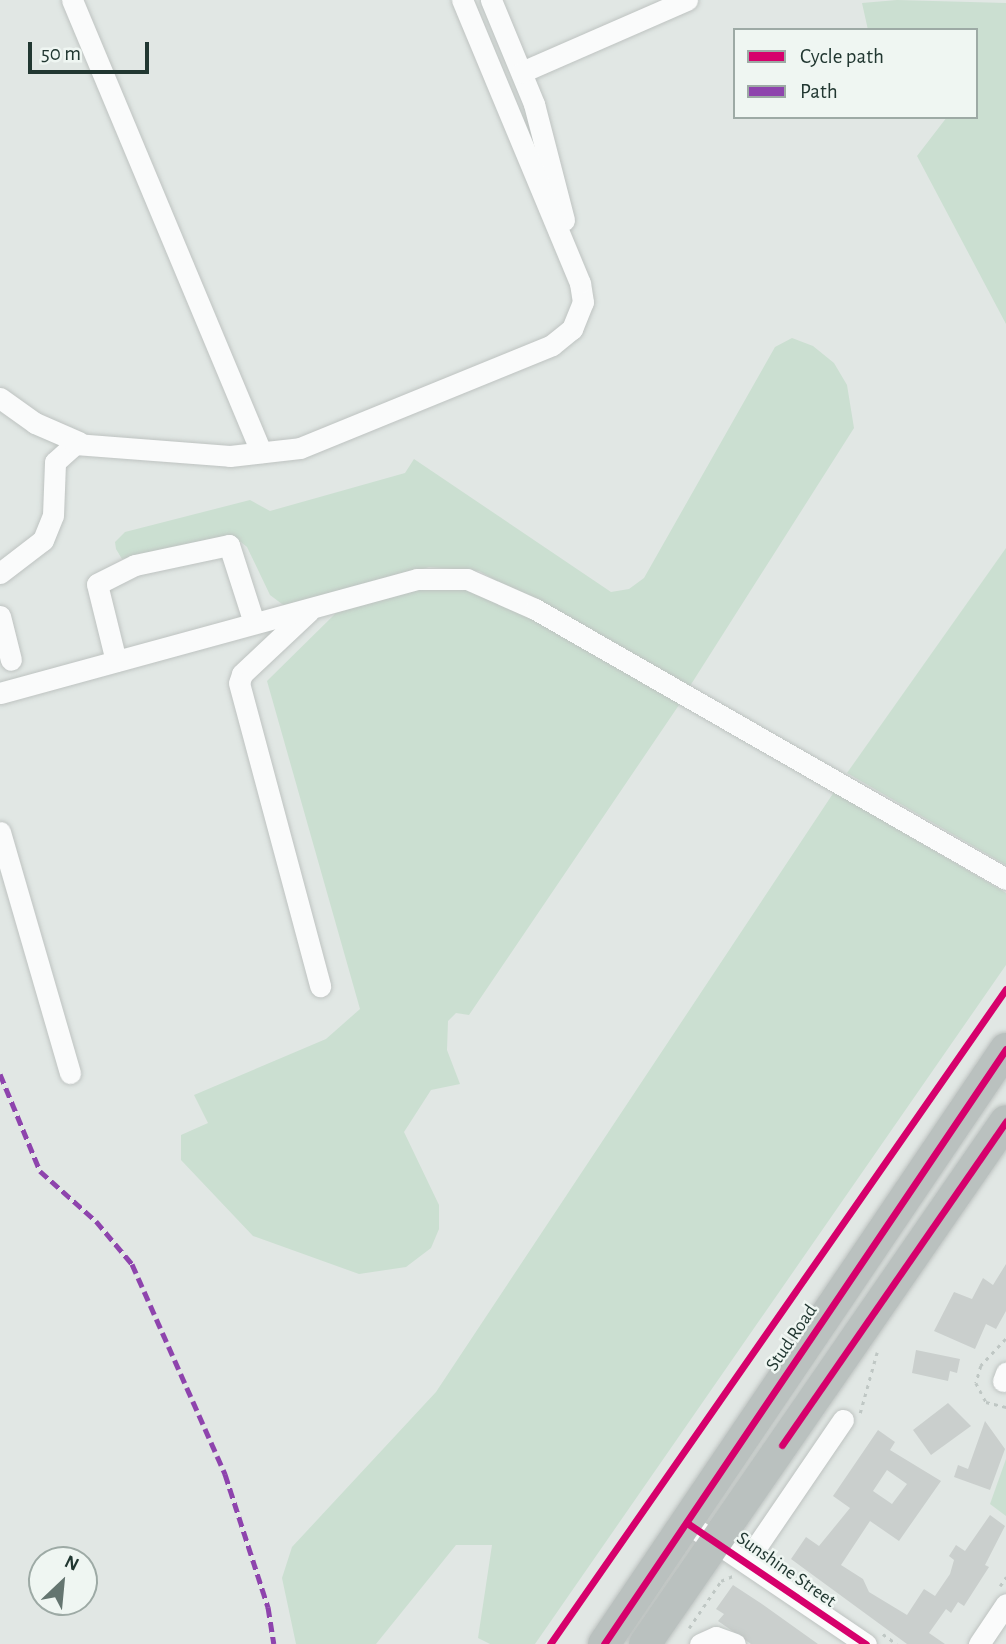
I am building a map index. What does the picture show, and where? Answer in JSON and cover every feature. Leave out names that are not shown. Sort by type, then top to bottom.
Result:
[{"type":"highway","name":"Stud Road","points":[[604,1644],[1006,1049]]},
{"type":"highway","points":[[645,1644],[1006,1121]]},
{"type":"street","points":[[72,0],[261,453]]},
{"type":"street","points":[[0,398],[35,423],[79,442],[230,456],[261,453],[300,448],[552,345],[572,329],[581,311],[582,292],[462,0]]},
{"type":"street","points":[[491,0],[522,72],[556,182],[570,258]]},
{"type":"street","points":[[522,72],[676,2]]},
{"type":"street","points":[[0,573],[43,540],[53,515],[55,462],[64,450],[79,442]]},
{"type":"street","points":[[116,661],[97,584],[135,565],[229,545],[254,623]]},
{"type":"street","points":[[0,693],[417,579],[450,577],[483,584],[1006,879]]},
{"type":"street","points":[[310,610],[242,674],[239,683],[320,986]]},
{"type":"street","points":[[0,616],[12,660]]},
{"type":"street","points":[[0,832],[70,1073]]},
{"type":"street","points":[[744,1571],[850,1420]]},
{"type":"street","name":"Sunshine Street","points":[[687,1523],[716,1541],[744,1571],[866,1644]]},
{"type":"street","points":[[979,1644],[1006,1604]]},
{"type":"street","points":[[692,1639],[716,1637],[735,1644]]},
{"type":"path","points":[[850,1420],[884,1342]]},
{"type":"path","points":[[692,1639],[724,1578],[744,1571]]},
{"type":"green space","points":[[897,0],[1006,3],[1006,324],[917,156],[945,119],[978,119],[978,28],[868,28],[862,3]]},
{"type":"green space","points":[[792,338],[813,346],[834,363],[847,385],[854,428],[690,686],[479,571],[429,567],[290,610],[270,595],[247,547],[236,538],[122,559],[116,549],[115,542],[125,532],[250,500],[270,511],[405,473],[414,459],[611,592],[629,589],[644,578],[775,347]]},
{"type":"green space","points":[[1006,548],[1006,865],[847,773]]},
{"type":"green space","points":[[422,586],[469,587],[494,597],[681,702],[469,1015],[456,1013],[448,1021],[447,1050],[460,1084],[431,1090],[404,1132],[439,1205],[439,1229],[431,1248],[406,1267],[359,1274],[253,1236],[181,1160],[181,1135],[208,1123],[194,1095],[326,1039],[360,1009],[267,681],[337,612]]},
{"type":"green space","points":[[834,792],[1006,893],[1006,965],[535,1644],[490,1644],[478,1638],[492,1545],[456,1545],[376,1644],[296,1644],[282,1578],[292,1547],[436,1392]]},
{"type":"green space","points":[[1006,1459],[1006,1516],[990,1504]]},
{"type":"building","points":[[1006,1264],[1006,1311],[996,1329],[986,1324],[975,1349],[934,1331],[954,1292],[972,1299],[983,1278],[993,1285]]},
{"type":"building","points":[[916,1350],[960,1359],[957,1373],[950,1371],[948,1381],[912,1373]]},
{"type":"building","points":[[948,1403],[971,1426],[931,1455],[913,1430]]},
{"type":"building","points":[[985,1421],[1005,1449],[990,1490],[954,1477],[958,1465],[968,1469]]},
{"type":"building","points":[[878,1430],[895,1442],[890,1450],[941,1481],[899,1541],[870,1521],[841,1565],[863,1579],[869,1592],[907,1615],[924,1589],[935,1596],[950,1574],[954,1560],[949,1556],[956,1545],[965,1551],[990,1515],[1005,1526],[985,1565],[989,1567],[964,1606],[958,1602],[951,1613],[946,1609],[929,1633],[945,1644],[907,1644],[791,1559],[806,1537],[819,1546],[850,1508],[833,1496]],"holes":[[[887,1470],[907,1484],[892,1504],[873,1491]]]},
{"type":"building","points":[[733,1585],[818,1644],[751,1644],[718,1621],[724,1614],[716,1609]]},
{"type":"marked path","points":[[0,1074],[40,1171],[96,1221],[132,1264],[225,1474],[268,1607],[274,1644]]},
{"type":"cycle path","points":[[550,1644],[1006,989]]},
{"type":"cycle path","points":[[604,1644],[1006,1049]]},
{"type":"cycle path","points":[[782,1445],[1006,1121]]},
{"type":"cycle path","points":[[687,1523],[866,1644]]}]
